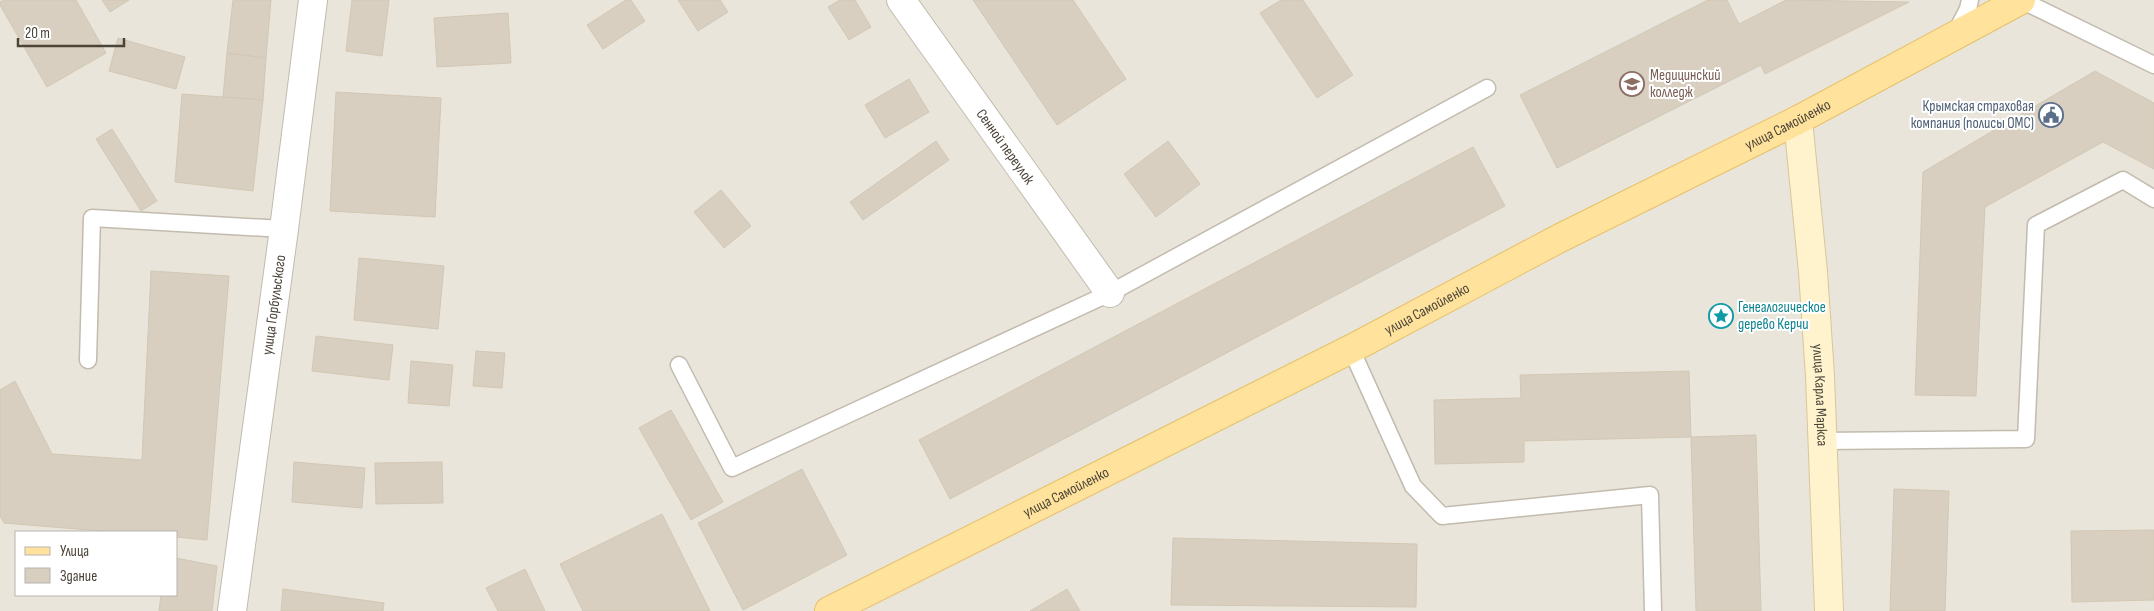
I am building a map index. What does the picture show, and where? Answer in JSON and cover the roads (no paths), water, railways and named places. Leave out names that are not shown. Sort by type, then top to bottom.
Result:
[{"type":"main road","name":"улица Самойленко","points":[[829,611],[1351,349],[1560,238],[1798,120],[2021,0]]},
{"type":"main road","name":"улица Карла Маркса","points":[[1798,120],[1813,272],[1824,441],[1829,611]]},
{"type":"street","name":"улица Горбульского","points":[[232,611],[313,0]]},
{"type":"street","name":"Сенной переулок","points":[[901,0],[1110,293]]},
{"type":"lane","points":[[1954,37],[1968,9],[1970,0]]},
{"type":"lane","points":[[2021,0],[2154,65]]},
{"type":"lane","points":[[679,365],[732,468],[1110,293],[1487,88]]},
{"type":"lane","points":[[1824,441],[2026,439],[2036,226],[2123,180],[2154,199]]},
{"type":"lane","points":[[88,360],[92,218],[284,228]]},
{"type":"lane","points":[[1351,349],[1413,486],[1442,516],[1650,495],[1653,611]]},
{"type":"place","name":"Медицинский колледж","points":[[1632,84]]},
{"type":"place","name":"Крымская страховая компания (полисы ОМС)","points":[[2051,115]]},
{"type":"place","name":"Генеалогическое дерево Керчи","points":[[1721,316]]}]
